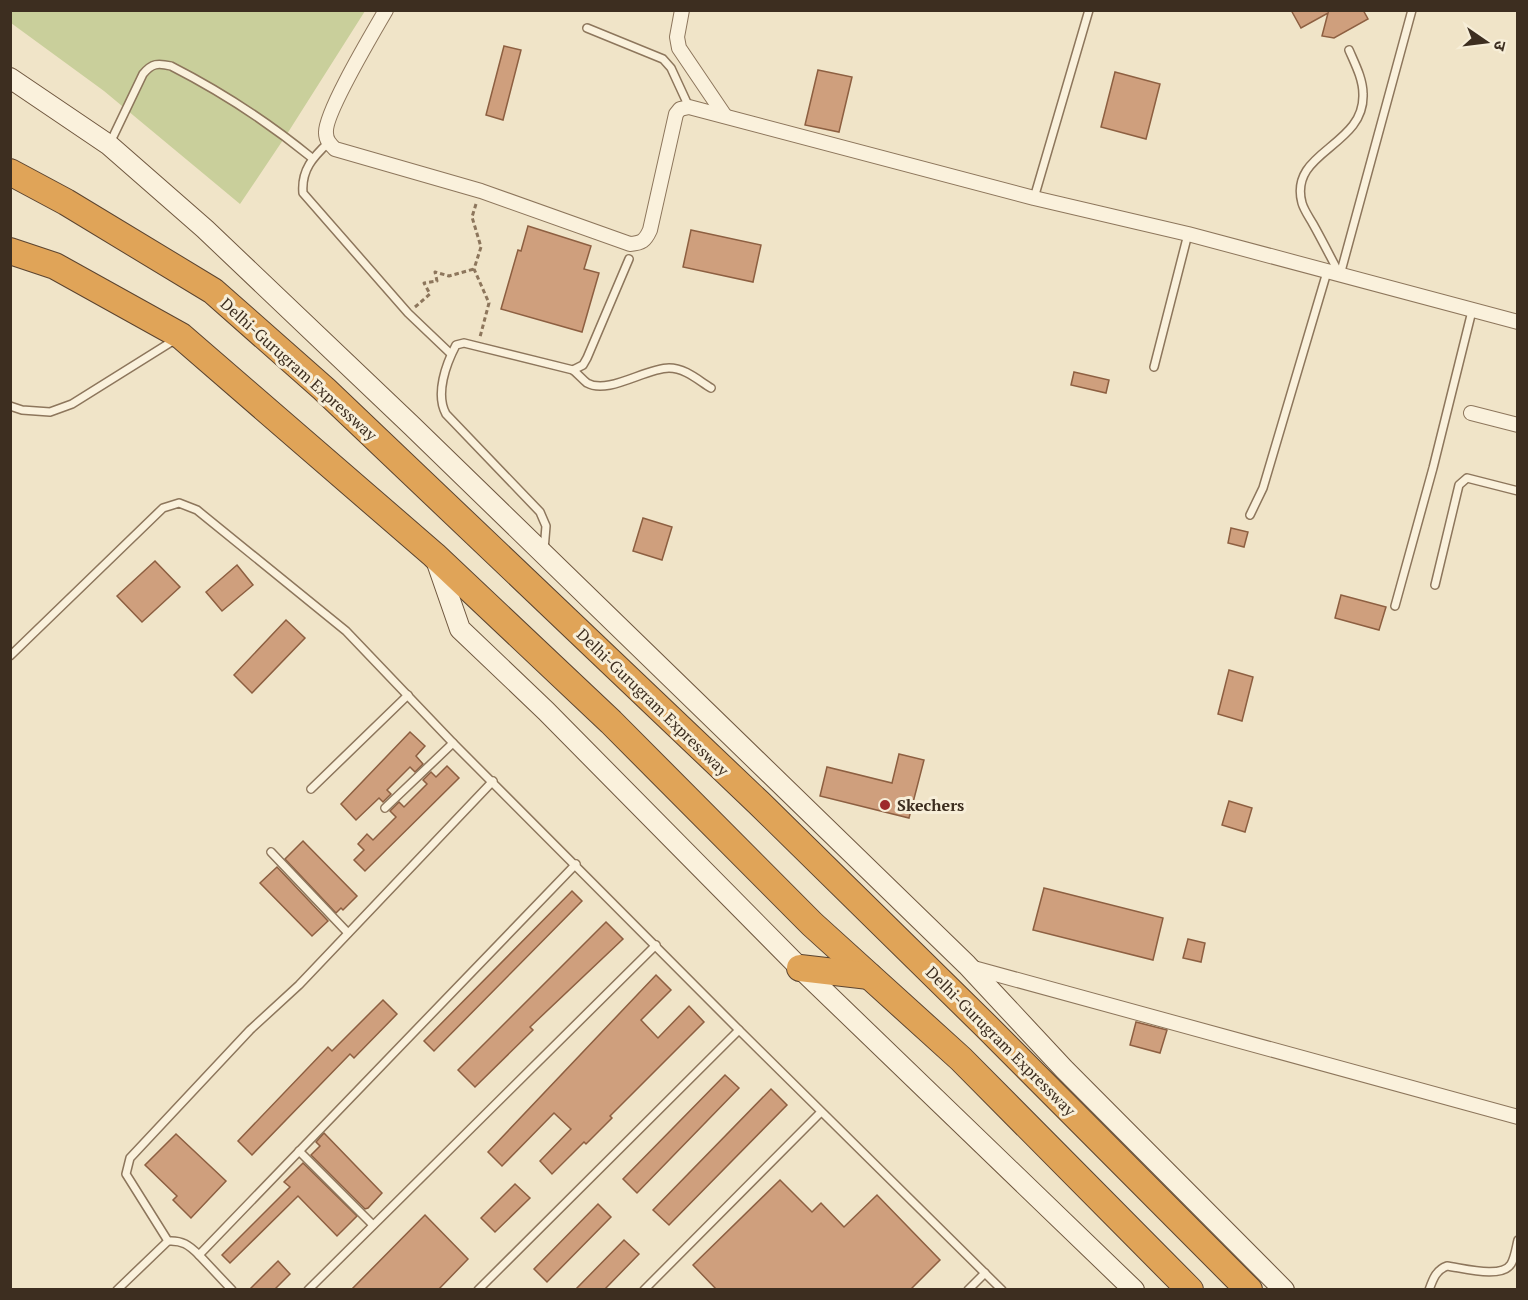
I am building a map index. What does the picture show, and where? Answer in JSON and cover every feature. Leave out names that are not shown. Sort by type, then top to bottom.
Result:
[{"type":"highway","name":"Delhi-Gurugram Expressway","points":[[20,176],[213,291],[324,389],[759,803],[1250,1290]]},
{"type":"highway","points":[[10,251],[56,266],[181,336],[434,555],[611,722],[812,924],[961,1059],[1190,1290]]},
{"type":"highway","points":[[800,968],[869,975]]},
{"type":"main road","points":[[10,78],[109,145],[205,229],[544,553],[867,871],[967,966],[1064,1069],[1284,1290]]},
{"type":"main road","points":[[10,157],[20,176]]},
{"type":"main road","points":[[434,555],[460,629],[546,711],[800,968],[1134,1290]]},
{"type":"street","points":[[386,10],[346,82],[328,121],[326,132],[329,142],[335,149],[481,190],[630,244],[641,243],[646,239],[650,230],[676,114],[680,109],[689,107],[1034,198],[1188,234],[1518,322]]},
{"type":"street","points":[[682,10],[677,37],[679,48],[725,116]]},
{"type":"street","points":[[1471,413],[1518,425]]},
{"type":"street","points":[[967,966],[1518,1117]]},
{"type":"lane","points":[[1034,198],[1089,10]]},
{"type":"lane","points":[[1250,515],[1263,488],[1334,273],[1413,10]]},
{"type":"lane","points":[[587,28],[663,59],[671,68],[689,107]]},
{"type":"lane","points":[[1334,273],[1302,204],[1301,189],[1311,164],[1320,154],[1347,135],[1358,121],[1363,107],[1362,81],[1350,50]]},
{"type":"lane","points":[[109,145],[143,74],[150,66],[160,63],[189,75],[244,106],[312,158]]},
{"type":"lane","points":[[329,142],[312,158],[304,175],[303,193],[408,313],[451,354]]},
{"type":"lane","points":[[1154,367],[1188,234]]},
{"type":"lane","points":[[573,370],[583,365],[587,358],[629,259]]},
{"type":"lane","points":[[1395,606],[1433,468],[1472,311]]},
{"type":"lane","points":[[10,406],[22,410],[50,412],[72,404],[181,336]]},
{"type":"lane","points":[[544,553],[546,526],[540,512],[446,414],[441,405],[443,386],[451,354],[456,345],[464,343],[478,345],[573,370],[588,383],[597,386],[669,368],[683,371],[711,388]]},
{"type":"lane","points":[[1435,585],[1459,485],[1463,480],[1467,478],[1518,491]]},
{"type":"lane","points":[[10,656],[163,508],[179,503],[197,510],[346,631],[739,1030],[1002,1290]]},
{"type":"lane","points":[[311,789],[408,695]]},
{"type":"lane","points":[[385,808],[453,742]]},
{"type":"lane","points":[[168,1241],[126,1174],[130,1158],[250,1030],[299,985],[494,781]]},
{"type":"lane","points":[[271,852],[348,933]]},
{"type":"lane","points":[[199,1255],[576,864]]},
{"type":"lane","points":[[308,1290],[656,945]]},
{"type":"lane","points":[[478,1290],[739,1030]]},
{"type":"lane","points":[[644,1290],[821,1112]]},
{"type":"lane","points":[[299,1151],[373,1225]]},
{"type":"lane","points":[[117,1290],[168,1241],[179,1240],[190,1246],[232,1290]]},
{"type":"lane","points":[[1429,1290],[1435,1275],[1447,1266],[1495,1272],[1505,1270],[1511,1264],[1518,1240]]},
{"type":"lane","points":[[968,1290],[985,1273]]},
{"type":"path","points":[[478,345],[489,303],[474,269],[481,247],[472,218],[481,190]]},
{"type":"path","points":[[408,313],[430,294],[424,283],[437,281],[435,272],[448,276],[474,269]]},
{"type":"green space","points":[[11,10],[365,11],[240,204],[104,91],[11,23]]},
{"type":"building","points":[[1291,10],[1363,10],[1368,19],[1334,38],[1322,36],[1328,13],[1301,28]]},
{"type":"building","points":[[504,46],[521,50],[503,120],[486,115]]},
{"type":"building","points":[[818,70],[852,77],[839,132],[805,125]]},
{"type":"building","points":[[1115,72],[1160,84],[1146,139],[1101,127]]},
{"type":"building","points":[[528,226],[591,246],[584,269],[599,273],[582,332],[501,309],[518,250],[521,251]]},
{"type":"building","points":[[691,230],[761,245],[753,282],[683,267]]},
{"type":"building","points":[[1074,372],[1109,380],[1106,393],[1071,385]]},
{"type":"building","points":[[643,518],[672,527],[662,560],[633,551]]},
{"type":"building","points":[[1231,528],[1248,532],[1244,547],[1228,543]]},
{"type":"building","points":[[155,561],[180,587],[142,622],[117,596]]},
{"type":"building","points":[[237,565],[253,585],[222,611],[206,592]]},
{"type":"building","points":[[1341,595],[1386,607],[1379,630],[1335,618]]},
{"type":"building","points":[[286,620],[305,638],[252,693],[234,675]]},
{"type":"building","points":[[1229,670],[1253,677],[1242,721],[1218,714]]},
{"type":"building","points":[[410,732],[425,746],[416,756],[423,764],[415,772],[410,767],[387,790],[391,794],[383,802],[379,798],[356,820],[341,804]]},
{"type":"building","points":[[899,754],[924,760],[909,818],[820,796],[827,767],[892,783]]},
{"type":"building","points":[[447,766],[459,778],[365,871],[354,860],[364,850],[358,844],[367,834],[373,840],[396,817],[390,811],[399,802],[404,807],[427,784],[423,780],[431,772],[436,777]]},
{"type":"building","points":[[1229,801],[1252,808],[1245,832],[1222,825]]},
{"type":"building","points":[[303,841],[357,896],[343,910],[341,908],[336,913],[285,859]]},
{"type":"building","points":[[277,867],[328,921],[312,936],[260,883]]},
{"type":"building","points":[[1044,888],[1163,918],[1153,960],[1033,930]]},
{"type":"building","points":[[572,891],[582,901],[434,1051],[424,1041]]},
{"type":"building","points":[[606,922],[623,939],[530,1027],[533,1030],[475,1087],[458,1070]]},
{"type":"building","points":[[1188,939],[1205,943],[1201,962],[1183,958]]},
{"type":"building","points":[[656,975],[671,990],[641,1020],[658,1038],[689,1006],[704,1022],[610,1116],[612,1118],[586,1144],[584,1142],[552,1174],[540,1161],[571,1129],[554,1113],[502,1166],[488,1152]]},
{"type":"building","points":[[383,1000],[397,1014],[354,1058],[350,1054],[252,1155],[238,1141],[328,1047],[332,1051]]},
{"type":"building","points":[[1136,1022],[1167,1030],[1160,1053],[1130,1045]]},
{"type":"building","points":[[725,1075],[739,1088],[637,1193],[623,1179]]},
{"type":"building","points":[[771,1089],[787,1105],[669,1225],[653,1210]]},
{"type":"building","points":[[324,1133],[382,1193],[368,1208],[365,1209],[311,1155],[320,1146],[316,1142]]},
{"type":"building","points":[[176,1134],[226,1181],[191,1218],[173,1200],[177,1196],[145,1165]]},
{"type":"building","points":[[303,1163],[357,1216],[337,1236],[298,1196],[230,1263],[222,1255],[290,1187],[284,1182]]},
{"type":"building","points":[[780,1180],[812,1212],[821,1203],[844,1227],[877,1195],[940,1260],[910,1290],[717,1290],[693,1265]]},
{"type":"building","points":[[515,1184],[530,1198],[495,1232],[481,1218]]},
{"type":"building","points":[[598,1204],[611,1217],[547,1282],[534,1269]]},
{"type":"building","points":[[425,1215],[468,1259],[438,1290],[351,1290]]},
{"type":"building","points":[[624,1240],[639,1254],[604,1290],[575,1290]]},
{"type":"building","points":[[278,1261],[290,1274],[274,1290],[249,1290]]},
{"type":"place","name":"Skechers","points":[[885,805]]}]
